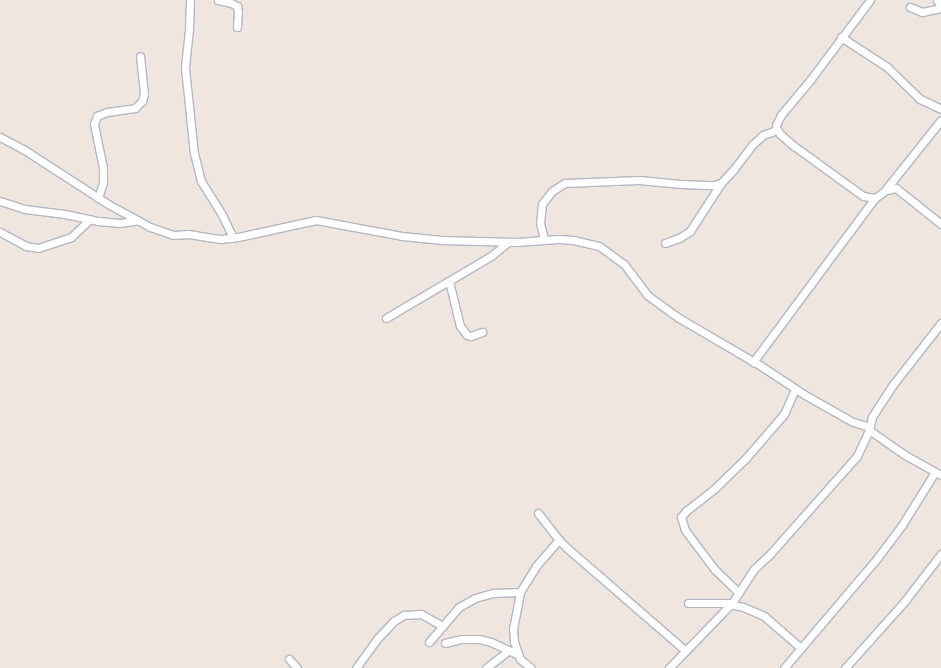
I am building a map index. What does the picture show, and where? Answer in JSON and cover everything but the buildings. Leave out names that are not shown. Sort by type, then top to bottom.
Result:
[{"type":"street","points":[[190,0],[186,68],[194,153],[201,181],[222,215],[233,238]]},
{"type":"street","points":[[218,0],[237,6],[237,27]]},
{"type":"street","points":[[870,0],[811,79],[781,115],[776,125],[777,130],[794,146],[838,179],[864,196],[875,198]]},
{"type":"street","points":[[910,7],[922,12],[941,8],[937,0]]},
{"type":"street","points":[[841,37],[887,67],[920,99],[941,109]]},
{"type":"street","points":[[98,198],[103,183],[103,168],[94,124],[97,116],[107,112],[135,108],[142,101],[144,94],[140,56]]},
{"type":"street","points":[[885,191],[941,120]]},
{"type":"street","points":[[665,242],[679,238],[690,231],[721,183],[734,169],[752,145],[763,135],[777,130]]},
{"type":"street","points":[[0,137],[23,149],[98,198],[150,227],[173,234],[188,234],[221,239],[233,238],[316,220],[402,236],[471,242],[508,242],[544,239],[573,240],[599,246],[624,264],[641,288],[651,298],[679,318],[796,389],[853,422],[869,429],[905,455],[938,473],[878,557],[784,668]]},
{"type":"street","points":[[544,239],[540,223],[542,204],[552,191],[565,183],[638,180],[681,184],[714,185],[721,183]]},
{"type":"street","points":[[753,362],[875,198],[891,188],[896,188],[941,224]]},
{"type":"street","points":[[0,201],[25,209],[90,219],[120,223],[138,220]]},
{"type":"street","points":[[0,232],[26,246],[38,248],[65,240],[90,219]]},
{"type":"street","points":[[386,318],[498,251],[508,242]]},
{"type":"street","points":[[450,280],[460,326],[467,334],[471,336],[482,332]]},
{"type":"street","points":[[669,668],[731,604],[754,569],[770,554],[857,456],[869,429],[872,417],[892,386],[940,328]]},
{"type":"street","points":[[738,592],[715,570],[685,530],[681,517],[686,511],[713,490],[746,458],[784,414],[796,389]]},
{"type":"street","points":[[538,513],[559,540],[686,651]]},
{"type":"street","points":[[531,668],[520,659],[517,654],[513,629],[520,592],[536,566],[559,540]]},
{"type":"street","points":[[845,668],[904,602],[941,554]]},
{"type":"street","points":[[429,642],[459,607],[475,598],[493,592],[520,592]]},
{"type":"street","points":[[688,603],[731,604],[743,607],[764,616],[801,648]]},
{"type":"street","points":[[356,668],[378,638],[394,621],[404,615],[421,614],[442,626]]},
{"type":"street","points":[[444,643],[462,638],[478,640],[491,642],[517,654]]},
{"type":"street","points":[[486,668],[509,650]]},
{"type":"street","points":[[289,659],[297,668]]}]
